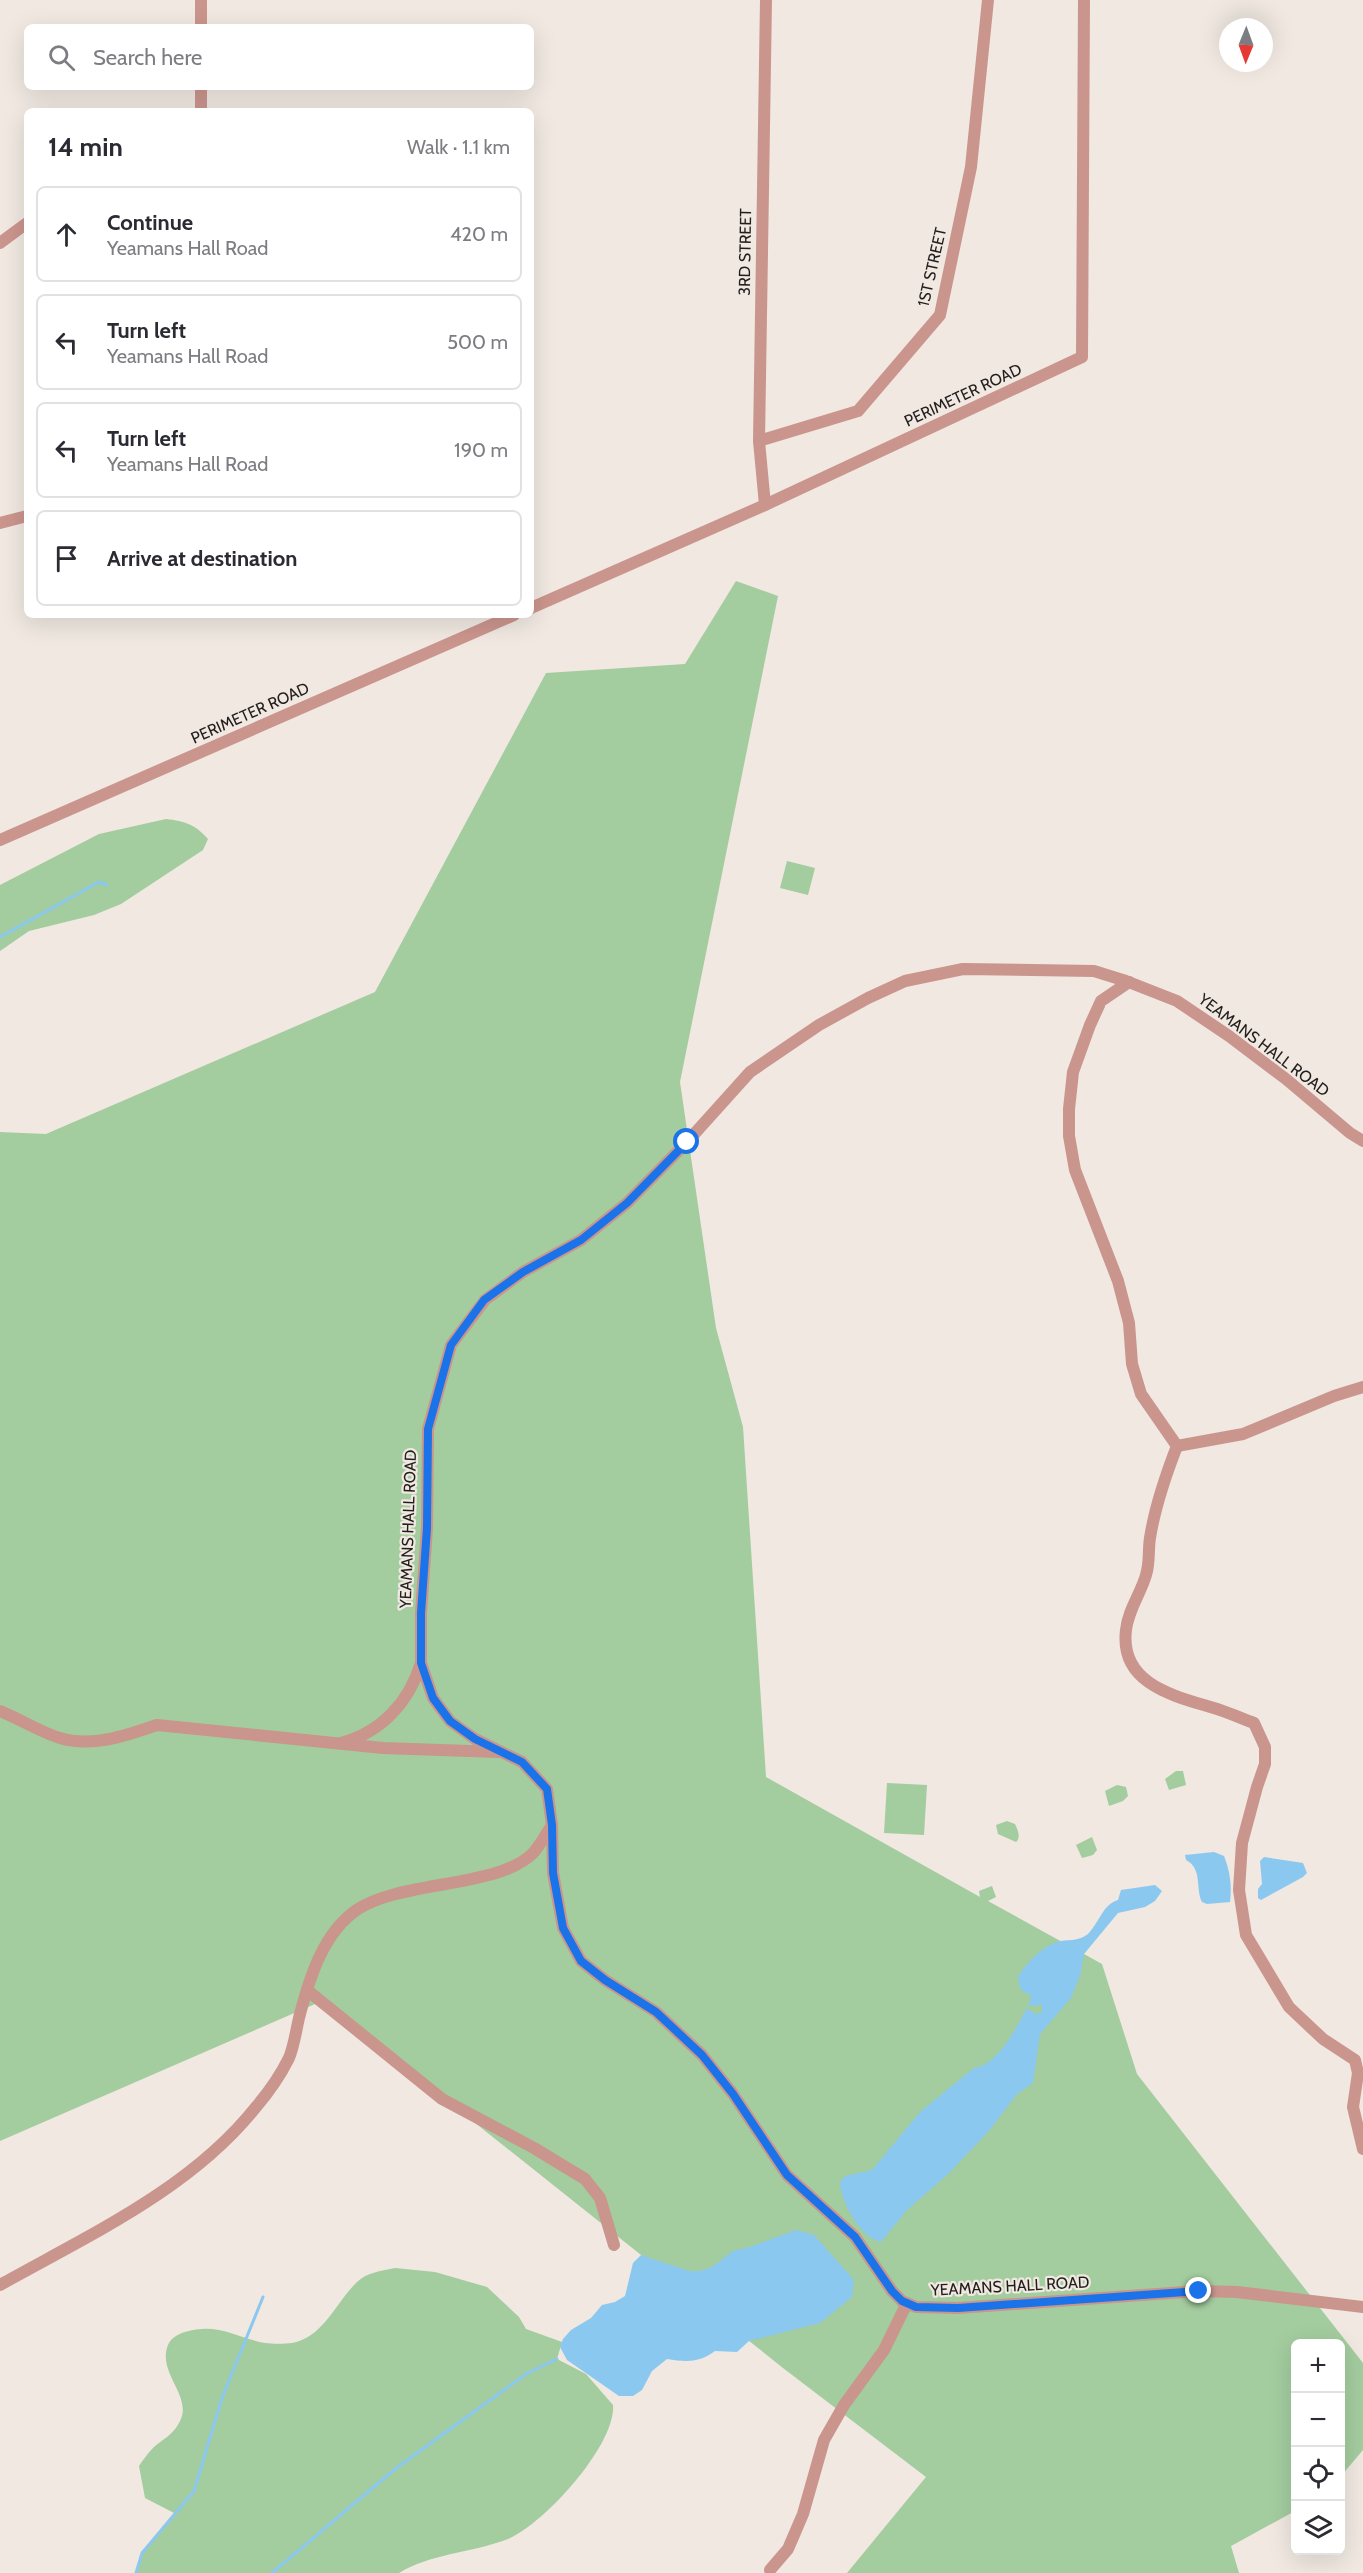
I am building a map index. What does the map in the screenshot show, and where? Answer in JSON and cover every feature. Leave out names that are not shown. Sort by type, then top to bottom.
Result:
[{"type":"street","points":[[201,0],[201,24]]},
{"type":"street","name":"3RD STREET","points":[[765,505],[759,441],[766,0]]},
{"type":"street","name":"1ST STREET","points":[[759,441],[858,411],[940,315],[971,167],[988,0]]},
{"type":"street","name":"PERIMETER ROAD","points":[[534,607],[765,505],[1082,357],[1084,0]]},
{"type":"street","points":[[201,90],[201,108]]},
{"type":"street","points":[[0,243],[24,225]]},
{"type":"street","points":[[0,523],[24,517]]},
{"type":"street","name":"PERIMETER ROAD","points":[[0,840],[507,618]]},
{"type":"street","name":"YEAMANS HALL ROAD","points":[[1363,1141],[1350,1133],[1287,1079],[1178,1001],[1094,971],[963,969],[905,981],[868,998],[819,1025],[750,1072],[687,1142],[627,1203],[581,1240],[523,1272],[484,1300],[451,1345],[428,1429],[427,1528],[421,1613],[421,1663],[433,1698],[450,1721],[475,1739],[522,1762],[547,1789],[552,1825],[553,1873],[563,1928],[581,1961],[605,1980],[656,2012],[702,2055],[733,2094],[787,2175],[855,2237],[892,2291],[907,2303],[916,2307],[958,2308],[1199,2291],[1237,2292],[1363,2307]]},
{"type":"street","points":[[1129,982],[1101,1001],[1090,1025],[1073,1072],[1069,1136],[1075,1170],[1100,1229],[1118,1281],[1129,1323],[1132,1364],[1141,1394],[1177,1446]]},
{"type":"street","points":[[1177,1446],[1243,1434],[1334,1396],[1363,1387]]},
{"type":"street","points":[[1177,1446],[1160,1489],[1150,1539],[1147,1574],[1133,1604],[1126,1630],[1130,1662],[1139,1675],[1157,1689],[1254,1723],[1265,1747],[1265,1764],[1242,1843],[1239,1890],[1246,1935],[1289,2007],[1323,2039],[1355,2060],[1360,2071],[1353,2107],[1363,2149]]},
{"type":"street","points":[[336,1744],[349,1741],[387,1720],[401,1706],[410,1691],[421,1663]]},
{"type":"street","points":[[0,1711],[61,1738],[89,1742],[134,1733],[157,1725],[336,1744],[502,1753]]},
{"type":"street","points":[[0,2285],[147,2201],[196,2165],[230,2136],[256,2107],[289,2057],[307,1990],[323,1950],[338,1927],[358,1909],[383,1897],[490,1874],[519,1863],[533,1852],[552,1825]]},
{"type":"street","points":[[307,1990],[442,2099],[534,2148],[585,2179],[600,2198],[614,2245]]},
{"type":"street","points":[[770,2570],[788,2549],[802,2514],[824,2440],[844,2405],[884,2350],[907,2303]]},
{"type":"green space","points":[[736,581],[778,596],[680,1082],[716,1328],[743,1427],[766,1777],[980,1897],[979,1891],[992,1886],[996,1897],[988,1901],[1102,1964],[1137,2074],[1344,2339],[1291,2339],[1291,2513],[1231,2546],[1239,2573],[847,2573],[926,2477],[783,2368],[322,2001],[0,2141],[0,1132],[46,1134],[375,992],[546,673],[685,664]]},
{"type":"green space","points":[[166,819],[184,823],[199,830],[208,839],[203,850],[121,904],[94,915],[29,931],[0,951],[0,885],[99,834]]},
{"type":"green space","points":[[787,861],[815,868],[808,895],[780,888]]},
{"type":"green space","points":[[1176,1771],[1183,1771],[1186,1785],[1169,1790],[1165,1779]]},
{"type":"green space","points":[[887,1783],[927,1785],[924,1835],[884,1833]]},
{"type":"green space","points":[[1117,1785],[1126,1787],[1128,1796],[1123,1801],[1109,1806],[1105,1791]]},
{"type":"green space","points":[[1007,1821],[1016,1826],[1019,1836],[1016,1842],[998,1834],[996,1825]]},
{"type":"green space","points":[[1092,1837],[1097,1850],[1093,1855],[1082,1858],[1076,1845]]},
{"type":"green space","points":[[395,2268],[435,2272],[487,2287],[519,2317],[526,2329],[562,2342],[557,2359],[586,2374],[613,2405],[611,2422],[603,2441],[575,2481],[540,2517],[523,2531],[508,2539],[425,2561],[399,2573],[136,2573],[142,2553],[176,2514],[145,2498],[139,2466],[153,2448],[172,2433],[181,2419],[182,2401],[167,2365],[166,2355],[171,2340],[177,2335],[197,2329],[217,2330],[268,2343],[289,2343],[303,2339],[313,2334],[329,2318],[349,2290],[361,2279],[375,2272]]},
{"type":"green space","points":[[1345,2340],[1363,2363],[1363,2450],[1345,2471]]},
{"type":"water","points":[[1214,1852],[1224,1856],[1226,1862],[1231,1884],[1230,1902],[1207,1904],[1202,1902],[1195,1868],[1186,1860],[1185,1855]]},
{"type":"water","points":[[1264,1857],[1303,1863],[1307,1873],[1261,1900],[1258,1898],[1258,1889],[1262,1884],[1260,1861]]},
{"type":"water","points":[[1155,1885],[1162,1891],[1155,1901],[1145,1907],[1118,1913],[1084,1954],[1080,1976],[1071,1998],[1040,2034],[1033,2083],[1017,2094],[989,2131],[948,2174],[907,2210],[881,2242],[866,2234],[848,2209],[840,2182],[845,2176],[872,2170],[920,2112],[974,2068],[991,2060],[1005,2044],[1027,2008],[1035,2014],[1042,2012],[1042,2005],[1028,2006],[1030,1995],[1020,1989],[1018,1976],[1035,1956],[1057,1942],[1084,1937],[1088,1934],[1109,1905],[1118,1900],[1121,1890]]},
{"type":"water","points":[[796,2230],[814,2235],[854,2280],[852,2297],[820,2323],[749,2341],[737,2352],[715,2351],[692,2361],[667,2359],[652,2371],[642,2390],[633,2396],[619,2396],[567,2360],[560,2347],[563,2339],[571,2330],[591,2318],[602,2305],[615,2302],[625,2296],[633,2263],[641,2255],[689,2271],[700,2271],[712,2267],[733,2251]]},
{"type":"waterway","points":[[0,937],[99,882],[107,885]]},
{"type":"waterway","points":[[136,2573],[142,2553],[194,2491],[222,2398],[263,2297]]},
{"type":"waterway","points":[[272,2573],[395,2469],[526,2374],[557,2359]]},
{"type":"route","points":[[687,1142],[627,1203],[581,1240],[523,1272],[484,1300],[451,1345],[428,1429],[427,1528],[422,1584],[421,1663],[433,1698],[450,1721],[475,1739],[522,1762],[547,1789],[552,1825],[553,1873],[563,1928],[581,1961],[605,1980],[656,2012],[702,2055],[733,2094],[787,2175],[855,2237],[892,2291],[902,2301],[916,2307],[958,2308],[1199,2291]]}]
